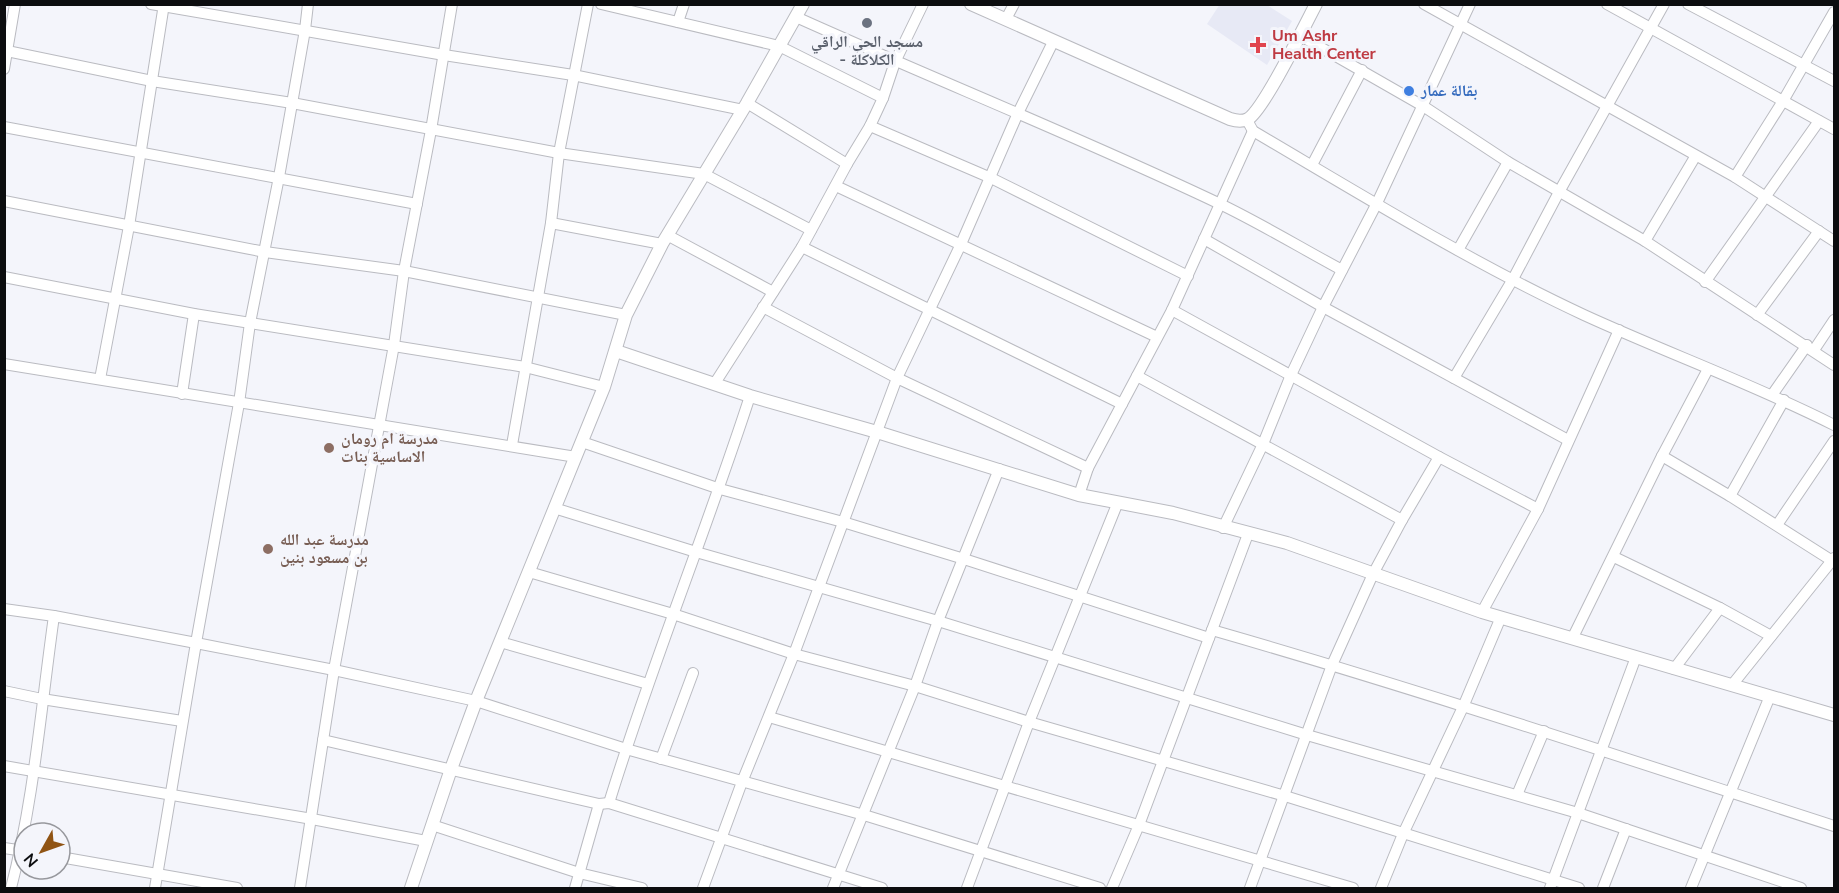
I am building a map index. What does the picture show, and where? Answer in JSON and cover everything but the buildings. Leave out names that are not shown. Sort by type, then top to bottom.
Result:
[{"type":"street","points":[[4,69],[15,4]]},
{"type":"street","points":[[152,4],[573,75],[745,107],[847,164]]},
{"type":"street","points":[[155,888],[239,403],[250,323],[279,177],[308,4]]},
{"type":"street","points":[[300,888],[334,670],[452,4]]},
{"type":"street","points":[[512,445],[551,223],[559,153],[588,4]]},
{"type":"street","points":[[601,4],[779,46],[883,98]]},
{"type":"street","points":[[678,22],[684,4]]},
{"type":"street","points":[[411,888],[476,701],[604,387],[626,315],[664,240],[745,107],[802,4]]},
{"type":"street","points":[[715,383],[802,247],[870,126],[883,98],[895,62],[923,4]]},
{"type":"street","points":[[971,4],[1053,42],[1250,126],[1458,250],[1583,315],[1784,400],[1834,424]]},
{"type":"street","points":[[1006,19],[1014,4]]},
{"type":"street","points":[[1079,495],[1088,468],[1188,276],[1220,204],[1252,116],[1264,99],[1316,4]]},
{"type":"street","points":[[1424,4],[1695,157],[1735,177],[1834,241]]},
{"type":"street","points":[[1224,528],[1263,444],[1291,375],[1377,203],[1470,4]]},
{"type":"street","points":[[1607,4],[1834,129]]},
{"type":"street","points":[[1454,378],[1513,279],[1664,4]]},
{"type":"street","points":[[1688,4],[1834,81]]},
{"type":"street","points":[[100,379],[129,226],[164,6]]},
{"type":"street","points":[[1735,177],[1783,101],[1834,12]]},
{"type":"street","points":[[796,16],[895,62],[1018,113],[1220,204],[1342,270]]},
{"type":"street","points":[[1299,35],[1423,106],[1508,162],[1645,241],[1834,364]]},
{"type":"street","points":[[703,888],[742,782],[794,654],[897,378],[961,244],[1018,113],[1053,42]]},
{"type":"street","points":[[7,51],[152,81],[292,103],[559,153],[704,174],[811,230]]},
{"type":"street","points":[[1312,165],[1362,70]]},
{"type":"street","points":[[1705,282],[1819,121]]},
{"type":"street","points":[[870,126],[991,178],[1188,276]]},
{"type":"street","points":[[4,127],[417,204]]},
{"type":"street","points":[[1645,241],[1695,157]]},
{"type":"street","points":[[1458,250],[1508,162]]},
{"type":"street","points":[[836,186],[1157,337]]},
{"type":"street","points":[[4,201],[265,252],[404,271],[626,315]]},
{"type":"street","points":[[551,223],[664,240],[773,292]]},
{"type":"street","points":[[1757,315],[1819,231]]},
{"type":"street","points":[[1204,239],[1323,307],[1568,440]]},
{"type":"street","points":[[802,247],[1122,404]]},
{"type":"street","points":[[4,277],[194,314],[525,367],[604,387]]},
{"type":"street","points":[[763,307],[897,378],[1088,468]]},
{"type":"street","points":[[1172,310],[1538,509]]},
{"type":"street","points":[[182,394],[194,314]]},
{"type":"street","points":[[1772,395],[1834,320]]},
{"type":"street","points":[[1482,612],[1538,509],[1619,330]]},
{"type":"street","points":[[616,351],[750,396],[877,432],[1079,495],[1173,513],[1287,543],[1482,612],[1834,715]]},
{"type":"street","points":[[4,364],[576,457]]},
{"type":"street","points":[[1573,637],[1662,456],[1708,369]]},
{"type":"street","points":[[1137,376],[1402,520]]},
{"type":"street","points":[[575,888],[720,489],[750,396]]},
{"type":"street","points":[[1730,496],[1784,400]]},
{"type":"street","points":[[1777,525],[1834,441]]},
{"type":"street","points":[[582,442],[720,489],[843,522],[1081,597],[1210,634],[1332,665],[1544,731],[1834,826]]},
{"type":"street","points":[[1662,456],[1834,560],[1732,686]]},
{"type":"street","points":[[1250,888],[1332,665],[1373,574],[1439,457]]},
{"type":"street","points":[[833,888],[864,815],[999,469]]},
{"type":"street","points":[[967,888],[1029,722],[1118,502]]},
{"type":"street","points":[[554,508],[696,552],[938,621],[1307,735],[1578,813],[1801,888]]},
{"type":"street","points":[[1112,888],[1139,825],[1248,534]]},
{"type":"street","points":[[1614,556],[1771,636]]},
{"type":"street","points":[[529,572],[673,614],[794,654],[915,686],[1029,722],[1285,796],[1551,884],[1578,888]]},
{"type":"street","points":[[1674,669],[1720,608]]},
{"type":"street","points":[[4,609],[54,616],[196,643],[476,701],[626,749],[864,815],[1100,888]]},
{"type":"street","points":[[26,821],[54,616]]},
{"type":"street","points":[[1381,888],[1501,617]]},
{"type":"street","points":[[500,642],[648,684]]},
{"type":"street","points":[[1551,884],[1636,657]]},
{"type":"street","points":[[661,759],[693,673]]},
{"type":"street","points":[[4,691],[182,722]]},
{"type":"street","points":[[1691,888],[1770,696]]},
{"type":"street","points":[[769,717],[1353,888]]},
{"type":"street","points":[[1517,795],[1544,731]]},
{"type":"street","points":[[323,740],[604,804],[723,837],[882,888]]},
{"type":"street","points":[[4,766],[426,841]]},
{"type":"street","points":[[432,825],[579,873],[642,888]]},
{"type":"street","points":[[1603,888],[1626,829]]},
{"type":"street","points":[[72,859],[237,888]]},
{"type":"shaded area","name":"Um Ashr Health Center","points":[[1220,4],[1267,5],[1292,21],[1267,65],[1207,24]]},
{"type":"place","name":"مسجد الحي الراقي - الكلاكلة","points":[[867,23]]},
{"type":"place","name":"Um Ashr Health Center","points":[[1258,45]]},
{"type":"place","name":"بقالة عمار","points":[[1409,91]]},
{"type":"place","name":"مدرسة ام رومان الاساسية بنات","points":[[329,448]]},
{"type":"place","name":"مدرسة عبد الله بن مسعود بنين","points":[[268,549]]}]
